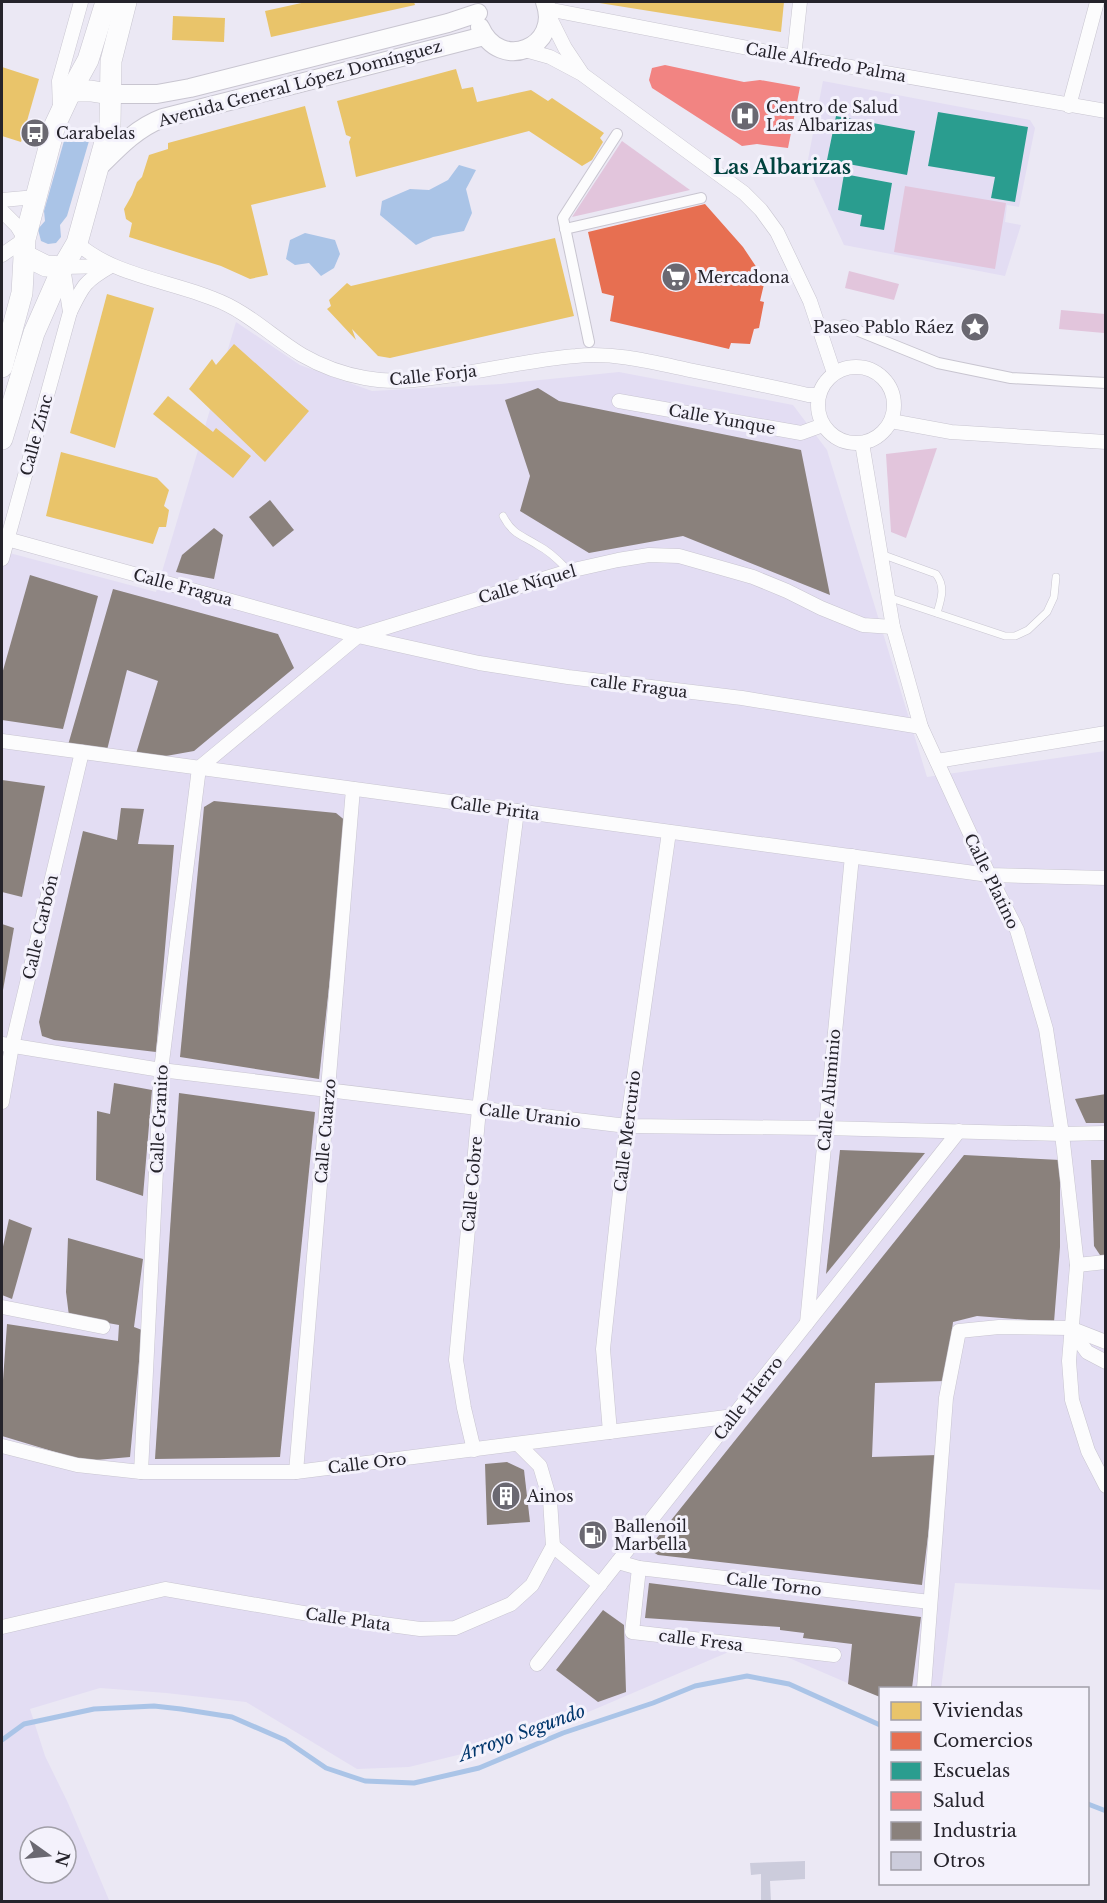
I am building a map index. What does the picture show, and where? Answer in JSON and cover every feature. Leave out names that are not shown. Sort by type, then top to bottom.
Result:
[{"type":"main road","points":[[2,367],[22,293],[24,247],[60,113],[88,60],[122,4]]},
{"type":"main road","points":[[2,439],[34,333],[76,243],[110,124],[111,61],[122,4]]},
{"type":"main road","points":[[480,7],[479,25],[484,36],[492,45],[514,52],[525,50],[542,36],[547,26],[547,8]]},
{"type":"main road","name":"Avenida General López Domínguez","points":[[110,94],[157,94],[190,88],[437,26],[480,7]]},
{"type":"main road","name":"Avenida General López Domínguez","points":[[97,169],[118,147],[147,124],[163,118],[484,36]]},
{"type":"main road","points":[[71,91],[110,94]]},
{"type":"main road","points":[[24,247],[46,266],[63,267]]},
{"type":"street","points":[[60,113],[59,81],[81,2]]},
{"type":"street","points":[[794,57],[800,2]]},
{"type":"street","points":[[1069,106],[1097,2]]},
{"type":"street","points":[[547,8],[565,48],[582,74]]},
{"type":"street","name":"Calle Alfredo Palma","points":[[547,8],[794,57],[1106,111]]},
{"type":"street","points":[[525,50],[550,57],[582,74],[744,193],[761,210],[777,232],[810,301],[834,373]]},
{"type":"street","points":[[589,342],[563,218],[617,134]]},
{"type":"street","points":[[2,200],[36,197]]},
{"type":"street","points":[[565,229],[701,198]]},
{"type":"street","points":[[2,211],[17,226],[24,247],[2,255]]},
{"type":"street","name":"Calle Forja","points":[[76,243],[111,266],[218,300],[235,308],[311,360],[326,367],[365,378],[381,381],[412,381],[549,359],[598,355],[633,358],[819,396]]},
{"type":"street","points":[[63,267],[111,266]]},
{"type":"street","name":"Calle Zinc","points":[[2,559],[70,312],[81,289],[90,278],[111,266]]},
{"type":"street","name":"Calle Zinc","points":[[63,267],[70,312]]},
{"type":"street","points":[[844,325],[938,363],[1011,378],[1106,383]]},
{"type":"street","points":[[856,366],[868,368],[880,374],[892,392],[894,403],[891,421],[873,440],[851,443],[840,440],[824,425],[819,416],[819,396],[822,387],[834,373],[856,366]]},
{"type":"street","name":"Calle Yunque","points":[[619,401],[801,433],[824,425]]},
{"type":"street","points":[[891,421],[951,432],[1106,442]]},
{"type":"street","name":"Calle Platino","points":[[862,443],[893,627],[921,727],[1017,930],[1046,1029],[1062,1134],[1077,1265],[1070,1328],[1069,1361],[1072,1401],[1088,1451],[1106,1486]]},
{"type":"street","name":"Calle Fragua","points":[[7,539],[358,636]]},
{"type":"street","name":"Calle Níquel","points":[[199,768],[358,636],[569,571],[649,555],[679,556],[753,578],[863,624],[893,627]]},
{"type":"street","name":"calle Fragua","points":[[358,636],[479,663],[568,677],[742,698],[921,727]]},
{"type":"street","points":[[937,761],[1106,733]]},
{"type":"street","name":"Calle Pirita","points":[[2,741],[989,875],[1106,878]]},
{"type":"street","name":"Calle Carbón","points":[[2,1102],[7,1045],[82,752]]},
{"type":"street","name":"Calle Granito","points":[[141,1473],[161,1070],[199,768]]},
{"type":"street","name":"Calle Cuarzo","points":[[296,1472],[353,789]]},
{"type":"street","name":"Calle Cobre","points":[[474,1450],[456,1360],[479,1109],[517,811]]},
{"type":"street","name":"Calle Mercurio","points":[[610,1432],[603,1350],[627,1126],[669,832]]},
{"type":"street","name":"Calle Aluminio","points":[[807,1323],[852,856]]},
{"type":"street","name":"Calle Uranio","points":[[7,1045],[161,1070],[627,1126],[1106,1133]]},
{"type":"street","name":"Calle Hierro","points":[[537,1664],[959,1131]]},
{"type":"street","points":[[1077,1265],[1106,1262]]},
{"type":"street","points":[[2,1307],[103,1327]]},
{"type":"street","points":[[924,1687],[946,1398],[958,1331],[999,1327],[1070,1328],[1106,1342]]},
{"type":"street","points":[[1070,1328],[1087,1352],[1106,1362]]},
{"type":"street","name":"Calle Oro","points":[[2,1446],[77,1465],[141,1473],[296,1472],[734,1416]]},
{"type":"street","points":[[518,1444],[540,1466],[550,1500],[553,1546],[600,1585]]},
{"type":"street","name":"Calle Plata","points":[[2,1627],[165,1589],[309,1614],[420,1629],[455,1628],[511,1604],[531,1585],[553,1546]]},
{"type":"street","name":"Calle Torno","points":[[618,1563],[639,1568],[930,1602]]},
{"type":"street","name":"calle Fresa","points":[[639,1568],[632,1632],[834,1655]]},
{"type":"lane","points":[[502,516],[509,527],[520,536],[539,545],[569,571]]},
{"type":"lane","points":[[881,554],[936,574],[942,582],[943,591],[938,613]]},
{"type":"lane","points":[[888,597],[1005,636],[1015,636],[1028,630],[1047,612],[1054,597],[1056,577]]},
{"type":"shaded area","points":[[823,81],[1030,120],[1035,128],[1019,207],[1007,205],[1005,222],[1021,225],[1005,276],[844,245],[807,165]]},
{"type":"shaded area","points":[[622,141],[690,190],[572,217]]},
{"type":"shaded area","points":[[905,186],[1006,203],[995,269],[894,252]]},
{"type":"shaded area","points":[[849,271],[899,284],[894,300],[845,288]]},
{"type":"shaded area","points":[[1061,310],[1105,314],[1104,333],[1059,329]]},
{"type":"shaded area","points":[[236,322],[300,365],[372,391],[501,384],[619,372],[793,405],[827,450],[927,777],[1105,751],[1105,1590],[955,1583],[941,1687],[879,1687],[879,1697],[752,1642],[586,1713],[486,1748],[409,1767],[357,1769],[246,1702],[100,1688],[30,1709],[45,1756],[77,1825],[18,1825],[18,1885],[78,1885],[78,1827],[109,1900],[2,1901],[2,551],[156,592]]},
{"type":"shaded area","points":[[937,448],[906,538],[891,532],[886,454]]},
{"type":"water","points":[[72,129],[84,131],[89,141],[67,216],[60,225],[61,237],[56,243],[48,244],[41,241],[38,229],[45,221],[44,211],[66,134]]},
{"type":"water","points":[[459,165],[476,170],[466,189],[472,213],[464,231],[433,237],[416,245],[380,215],[382,201],[410,189],[429,190],[448,180]]},
{"type":"water","points":[[305,233],[335,240],[340,254],[334,268],[321,276],[309,263],[295,265],[286,259],[290,240]]},
{"type":"building: Viviendas","points":[[306,2],[414,2],[415,5],[271,37],[265,11]]},
{"type":"building: Viviendas","points":[[593,2],[784,2],[781,32]]},
{"type":"building: Viviendas","points":[[173,16],[225,18],[224,42],[172,40]]},
{"type":"building: Viviendas","points":[[2,67],[39,79],[21,142],[2,136]]},
{"type":"building: Viviendas","points":[[456,69],[462,89],[473,87],[477,102],[531,90],[548,101],[552,98],[604,133],[600,138],[603,142],[592,160],[582,166],[529,131],[356,177],[349,142],[351,137],[346,135],[337,101]]},
{"type":"building: Viviendas","points":[[305,106],[326,187],[251,205],[268,275],[250,279],[221,266],[129,237],[132,223],[126,219],[124,209],[137,182],[142,177],[149,155],[168,149],[168,143]]},
{"type":"building: Viviendas","points":[[555,238],[574,316],[390,358],[378,356],[352,329],[356,340],[327,309],[331,306],[329,300],[347,283],[351,286]]},
{"type":"building: Viviendas","points":[[631,256],[760,286],[750,318],[747,340],[618,311]]},
{"type":"building: Viviendas","points":[[107,294],[154,308],[115,448],[70,433]]},
{"type":"building: Viviendas","points":[[234,344],[309,411],[265,462],[189,389],[212,359],[216,365]]},
{"type":"building: Viviendas","points":[[168,396],[213,432],[216,428],[251,456],[233,478],[153,414]]},
{"type":"building: Viviendas","points":[[61,452],[157,478],[169,490],[164,506],[169,510],[166,527],[159,527],[153,544],[46,516]]},
{"type":"building: Comercios","name":"Mercadona","points":[[705,204],[743,247],[761,274],[748,271],[746,275],[760,279],[764,284],[760,301],[764,302],[759,328],[754,329],[750,344],[731,343],[729,349],[610,321],[614,296],[602,293],[588,232]]},
{"type":"building: Escuelas","points":[[938,112],[1028,127],[1015,202],[991,198],[995,177],[928,166]]},
{"type":"building: Escuelas","points":[[836,116],[915,131],[907,175],[827,160]]},
{"type":"building: Escuelas","points":[[844,174],[892,183],[884,230],[860,226],[862,215],[838,210]]},
{"type":"building: Salud","name":"Centro de Salud Las Albarizas","points":[[665,65],[744,82],[760,80],[800,87],[788,148],[757,144],[742,146],[652,88],[649,80],[652,68]]},
{"type":"building: Industria","points":[[538,388],[559,401],[801,450],[830,595],[683,536],[589,553],[520,511],[530,476],[505,400]]},
{"type":"building: Industria","points":[[270,500],[294,530],[273,547],[249,517]]},
{"type":"building: Industria","points":[[214,528],[223,535],[214,579],[176,572],[182,555]]},
{"type":"building: Industria","points":[[30,575],[98,596],[63,729],[2,720],[2,674]]},
{"type":"building: Industria","points":[[113,589],[278,634],[294,668],[194,751],[166,756],[135,757],[158,681],[127,670],[107,750],[68,745]]},
{"type":"building: Industria","points":[[2,780],[45,786],[22,897],[2,892]]},
{"type":"building: Industria","points":[[214,801],[336,813],[347,822],[319,1079],[180,1057],[204,807]]},
{"type":"building: Industria","points":[[121,808],[144,809],[138,844],[174,845],[156,1052],[54,1040],[42,1036],[39,1022],[83,831],[117,840]]},
{"type":"building: Industria","points":[[2,924],[14,928],[3,990],[2,990]]},
{"type":"building: Industria","points":[[114,1083],[152,1090],[143,1196],[96,1180],[97,1111],[110,1114]]},
{"type":"building: Industria","points":[[179,1093],[315,1112],[280,1457],[155,1459]]},
{"type":"building: Industria","points":[[1106,1094],[1106,1123],[1086,1123],[1075,1099]]},
{"type":"building: Industria","points":[[840,1150],[925,1153],[826,1274]]},
{"type":"building: Industria","points":[[964,1155],[1060,1160],[1060,1247],[1054,1322],[977,1316],[953,1322],[946,1381],[875,1383],[872,1457],[938,1455],[922,1585],[658,1555],[648,1549]]},
{"type":"building: Industria","points":[[1091,1160],[1106,1160],[1106,1257],[1102,1258],[1094,1246]]},
{"type":"building: Industria","points":[[9,1219],[32,1228],[12,1299],[2,1295],[2,1251]]},
{"type":"building: Industria","points":[[68,1238],[143,1259],[134,1327],[142,1330],[130,1457],[85,1461],[2,1436],[2,1380],[7,1324],[118,1341],[119,1325],[69,1316],[66,1292]]},
{"type":"building: Industria","name":"Ainos","points":[[507,1462],[524,1470],[530,1522],[487,1525],[485,1464]]},
{"type":"building: Industria","points":[[649,1583],[921,1617],[912,1687],[879,1687],[879,1697],[848,1684],[852,1644],[803,1638],[804,1633],[780,1630],[780,1627],[645,1618]]},
{"type":"building: Industria","points":[[603,1610],[624,1625],[626,1692],[598,1702],[556,1670]]},
{"type":"building: Otros","points":[[805,1861],[805,1879],[770,1881],[771,1902],[761,1902],[761,1874],[751,1875],[750,1863]]},
{"type":"waterway","name":"Arroyo Segundo","points":[[2,1740],[24,1724],[94,1709],[154,1706],[232,1717],[285,1740],[326,1768],[365,1781],[414,1783],[479,1768],[563,1733],[653,1703],[695,1686],[747,1676],[789,1684],[879,1725]]},
{"type":"waterway","name":"Arroyo Segundo","points":[[1089,1804],[1106,1811]]},
{"type":"place","name":"Centro de Salud Las Albarizas","points":[[745,116]]},
{"type":"place","name":"Carabelas","points":[[35,133]]},
{"type":"place","name":"Mercadona","points":[[676,277]]},
{"type":"place","name":"Paseo Pablo Ráez","points":[[975,327]]},
{"type":"place","name":"Ainos","points":[[506,1496]]},
{"type":"place","name":"Ballenoil Marbella","points":[[593,1535]]},
{"type":"district","name":"Las Albarizas","points":[[782,167]]}]
